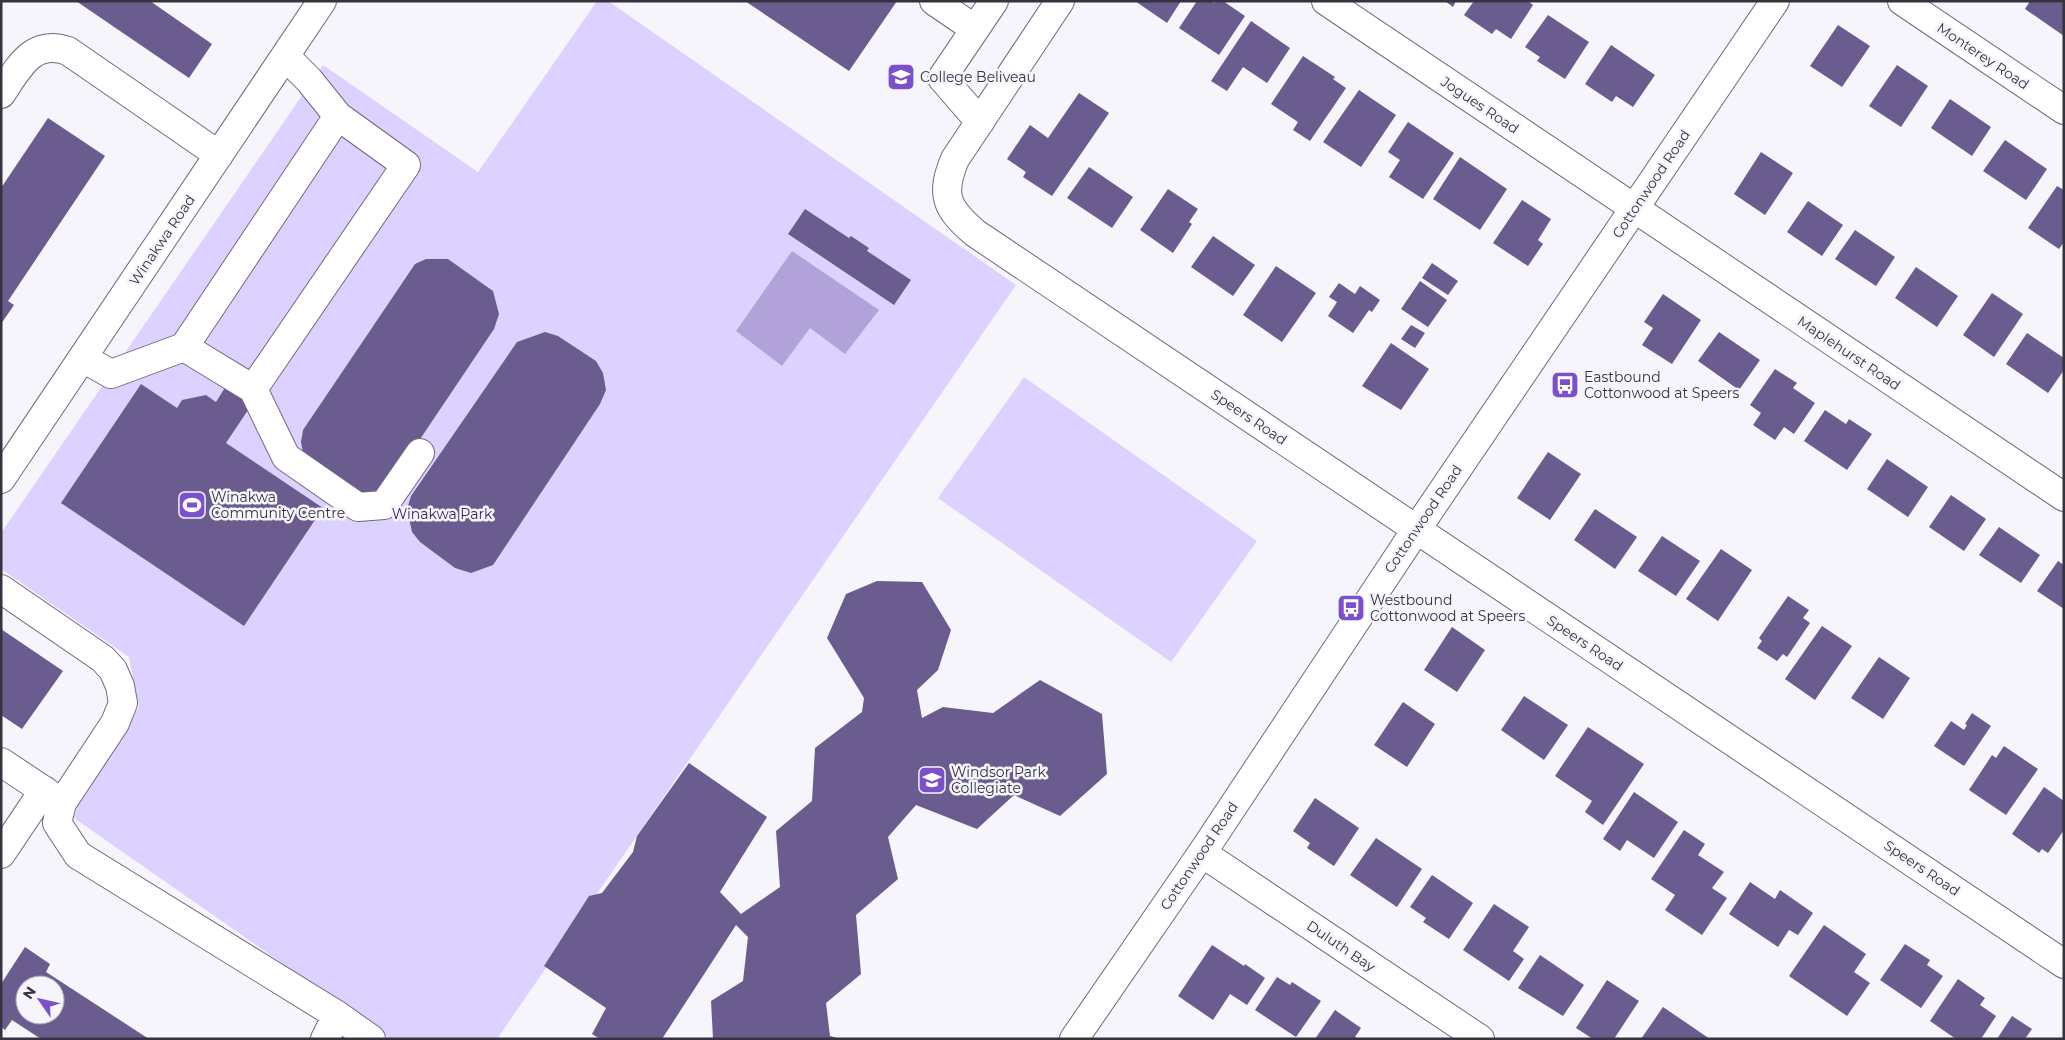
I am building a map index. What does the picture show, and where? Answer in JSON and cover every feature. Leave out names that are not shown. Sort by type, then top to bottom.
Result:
[{"type":"street","name":"Winakwa Road","points":[[1,479],[322,1]]},
{"type":"street","points":[[934,1],[975,29]]},
{"type":"street","points":[[994,1],[942,78],[980,122],[1060,1]]},
{"type":"street","name":"Jogues Road","points":[[1326,1],[1634,209]]},
{"type":"street","name":"Cottonwood Road","points":[[1074,1039],[1202,853],[1416,530],[1775,1]]},
{"type":"street","name":"Monterey Road","points":[[1902,1],[2064,110]]},
{"type":"street","points":[[1,94],[28,56],[48,48],[58,47],[68,51],[219,155]]},
{"type":"street","points":[[253,389],[406,165],[338,116],[285,56]]},
{"type":"street","points":[[83,358],[111,374],[184,347],[338,116]]},
{"type":"street","name":"Speers Road","points":[[980,122],[955,158],[948,174],[946,193],[956,216],[975,233],[2064,964]]},
{"type":"street","name":"Maplehurst Road","points":[[1634,209],[2064,497]]},
{"type":"street","points":[[184,347],[253,389],[286,457],[358,507],[384,504],[420,453]]},
{"type":"street","points":[[1,589],[103,659],[113,670],[120,686],[123,703],[115,723],[53,797],[1,854]]},
{"type":"street","points":[[1,762],[53,797],[57,823],[78,854],[331,1027],[371,1039]]},
{"type":"street","name":"Duluth Bay","points":[[1202,853],[1480,1039]]},
{"type":"green space","name":"Winakwa Park","points":[[597,1],[608,1],[1016,285],[497,1039],[391,1039],[74,818],[82,792],[139,707],[129,657],[1,569],[1,533],[323,65],[478,172]]},
{"type":"green space","points":[[1024,377],[1257,541],[1171,662],[938,498]]},
{"type":"shaded area","points":[[792,251],[879,310],[845,354],[810,328],[782,366],[736,331]]},
{"type":"building","points":[[76,1],[150,1],[212,44],[189,78]]},
{"type":"building","points":[[745,1],[897,1],[849,71]]},
{"type":"building","points":[[1135,1],[1181,1],[1167,23]]},
{"type":"building","points":[[1197,1],[1212,1],[1214,3],[1216,1],[1223,1],[1245,16],[1219,55],[1179,28]]},
{"type":"building","points":[[1445,1],[1456,1],[1453,7]]},
{"type":"building","points":[[1474,1],[1528,1],[1533,5],[1511,39],[1496,29],[1492,34],[1464,15]]},
{"type":"building","points":[[2030,1],[2064,1],[2064,36],[2025,9]]},
{"type":"building","points":[[1548,15],[1589,42],[1565,79],[1537,61],[1540,57],[1525,47]]},
{"type":"building","points":[[1251,21],[1290,48],[1267,83],[1243,67],[1227,91],[1211,81]]},
{"type":"building","points":[[1838,25],[1870,46],[1842,87],[1810,66]]},
{"type":"building","points":[[1611,45],[1655,75],[1633,107],[1616,96],[1612,102],[1585,84]]},
{"type":"building","points":[[1303,56],[1335,77],[1333,79],[1346,88],[1310,141],[1293,130],[1298,122],[1271,104]]},
{"type":"building","points":[[1897,65],[1928,86],[1901,127],[1869,106]]},
{"type":"building","points":[[1359,90],[1396,115],[1361,167],[1323,142]]},
{"type":"building","points":[[1079,93],[1109,113],[1052,196],[1023,177],[1026,172],[1007,159],[1030,125],[1048,138]]},
{"type":"building","points":[[1950,99],[1991,127],[1972,156],[1931,128]]},
{"type":"building","points":[[48,118],[105,156],[8,301],[14,305],[1,324],[1,188]]},
{"type":"building","points":[[1408,122],[1454,153],[1423,199],[1389,177],[1400,160],[1388,152]]},
{"type":"building","points":[[2005,140],[2047,169],[2026,200],[1983,171]]},
{"type":"building","points":[[1761,152],[1793,173],[1765,215],[1734,194]]},
{"type":"building","points":[[1460,157],[1507,189],[1480,230],[1433,199]]},
{"type":"building","points":[[1089,167],[1133,197],[1112,228],[1067,198]]},
{"type":"building","points":[[2057,186],[2064,190],[2064,242],[2059,249],[2028,228]]},
{"type":"building","points":[[1168,189],[1198,209],[1189,222],[1192,224],[1173,253],[1140,230]]},
{"type":"building","points":[[1522,200],[1551,219],[1538,240],[1543,244],[1528,266],[1493,243]]},
{"type":"building","points":[[1808,201],[1843,225],[1822,256],[1787,232]]},
{"type":"building","points":[[805,209],[849,238],[851,236],[869,248],[867,251],[911,280],[894,305],[788,234]]},
{"type":"building","points":[[1855,230],[1895,257],[1876,286],[1835,259]]},
{"type":"building","points":[[1213,236],[1255,265],[1233,296],[1191,267]]},
{"type":"building","points":[[426,259],[448,259],[493,291],[499,314],[494,329],[394,478],[386,488],[371,494],[358,494],[303,453],[301,442],[303,430],[415,264]]},
{"type":"building","points":[[1432,263],[1458,281],[1448,295],[1422,278]]},
{"type":"building","points":[[1276,266],[1316,293],[1282,342],[1243,315]]},
{"type":"building","points":[[1916,267],[1958,296],[1937,327],[1895,298]]},
{"type":"building","points":[[1420,281],[1447,300],[1428,327],[1401,309]]},
{"type":"building","points":[[1339,283],[1355,294],[1360,286],[1380,300],[1372,312],[1369,310],[1353,333],[1328,316],[1337,302],[1329,297]]},
{"type":"building","points":[[1992,293],[2023,314],[1994,357],[1963,335]]},
{"type":"building","points":[[1663,294],[1701,320],[1672,364],[1642,345],[1653,328],[1644,322]]},
{"type":"building","points":[[1411,325],[1425,333],[1415,348],[1401,339]]},
{"type":"building","points":[[545,332],[558,336],[596,361],[603,373],[606,390],[600,404],[493,565],[471,573],[455,568],[420,542],[412,532],[407,509],[411,496],[517,342]]},
{"type":"building","points":[[1719,332],[1760,360],[1739,390],[1698,361]]},
{"type":"building","points":[[2027,333],[2064,358],[2064,370],[2048,393],[2006,364]]},
{"type":"building","points":[[1391,343],[1429,369],[1401,410],[1362,386]]},
{"type":"building","points":[[1775,369],[1797,383],[1793,388],[1815,403],[1794,434],[1784,427],[1775,440],[1753,425],[1761,413],[1750,405]]},
{"type":"building","name":"Winakwa Community Centre","points":[[141,384],[177,408],[182,400],[206,395],[216,402],[226,386],[252,404],[226,443],[323,508],[244,626],[61,503]]},
{"type":"building","points":[[1825,410],[1846,424],[1849,419],[1872,434],[1847,470],[1804,441]]},
{"type":"building","points":[[1548,452],[1581,474],[1550,520],[1517,498]]},
{"type":"building","points":[[1887,459],[1928,487],[1908,517],[1867,489]]},
{"type":"building","points":[[1951,495],[1986,519],[1964,551],[1929,527]]},
{"type":"building","points":[[1595,509],[1637,537],[1615,569],[1574,540]]},
{"type":"building","points":[[1999,527],[2040,555],[2021,583],[1979,555]]},
{"type":"building","points":[[1662,536],[1700,561],[1676,596],[1638,571]]},
{"type":"building","points":[[1721,549],[1752,570],[1718,621],[1686,599]]},
{"type":"building","points":[[2058,561],[2064,565],[2064,609],[2037,591]]},
{"type":"building","points":[[877,581],[922,582],[951,630],[938,670],[917,690],[922,718],[943,707],[993,713],[1040,680],[1102,714],[1107,774],[1060,816],[1014,795],[977,829],[916,805],[888,837],[898,879],[856,915],[861,974],[826,1003],[830,1036],[841,1039],[713,1039],[711,1001],[743,981],[748,937],[736,925],[662,1039],[600,1039],[592,1034],[606,1008],[544,966],[589,896],[602,893],[633,852],[637,836],[689,763],[767,817],[720,892],[741,914],[780,887],[776,831],[812,801],[815,748],[862,712],[864,698],[827,638],[846,594]]},
{"type":"building","points":[[1788,596],[1809,610],[1803,618],[1810,623],[1787,657],[1783,654],[1777,661],[1757,648],[1762,641],[1759,638]]},
{"type":"building","points":[[1822,626],[1852,646],[1815,700],[1785,679]]},
{"type":"building","points":[[1452,627],[1485,650],[1457,692],[1424,670]]},
{"type":"building","points":[[1,629],[63,671],[22,729],[1,715]]},
{"type":"building","points":[[1879,657],[1910,678],[1883,719],[1851,698]]},
{"type":"building","points":[[1524,696],[1568,725],[1544,760],[1501,730]]},
{"type":"building","points":[[1403,702],[1435,724],[1407,767],[1374,745]]},
{"type":"building","points":[[1972,713],[1991,726],[1964,766],[1934,746],[1951,721],[1964,730],[1967,725],[1965,724]]},
{"type":"building","points":[[1588,727],[1644,764],[1603,825],[1585,812],[1592,801],[1555,776]]},
{"type":"building","points":[[2004,746],[2038,769],[2006,815],[1969,790],[1992,755],[1996,758]]},
{"type":"building","points":[[2044,787],[2064,801],[2064,830],[2048,853],[2042,849],[2039,853],[2012,834]]},
{"type":"building","points":[[1634,792],[1678,822],[1654,858],[1627,840],[1620,851],[1603,839]]},
{"type":"building","points":[[1315,798],[1359,828],[1334,866],[1307,848],[1310,843],[1293,831]]},
{"type":"building","points":[[1684,830],[1705,844],[1698,855],[1724,872],[1712,888],[1727,898],[1702,935],[1665,910],[1675,895],[1651,879]]},
{"type":"building","points":[[1376,838],[1422,869],[1397,907],[1350,875]]},
{"type":"building","points":[[1432,875],[1473,903],[1449,939],[1423,922],[1426,918],[1410,907]]},
{"type":"building","points":[[1750,882],[1775,899],[1780,890],[1813,913],[1798,935],[1789,930],[1778,947],[1729,914]]},
{"type":"building","points":[[1494,904],[1529,927],[1513,951],[1524,959],[1509,981],[1463,950]]},
{"type":"building","points":[[1824,925],[1866,954],[1854,972],[1870,983],[1847,1016],[1789,976]]},
{"type":"building","points":[[1905,944],[1930,960],[1927,965],[1943,976],[1921,1008],[1880,980]]},
{"type":"building","points":[[1212,945],[1265,978],[1247,1005],[1230,994],[1213,1020],[1178,996]]},
{"type":"building","points":[[25,947],[50,964],[46,972],[51,975],[15,975],[15,1022],[12,1020],[5,1030],[1,1027],[1,984]]},
{"type":"building","points":[[1540,955],[1584,985],[1563,1016],[1518,988]]},
{"type":"building","points":[[1277,977],[1290,985],[1292,982],[1321,1001],[1296,1037],[1255,1010]]},
{"type":"building","points":[[1958,979],[1985,998],[1980,1005],[1996,1016],[1981,1039],[1956,1039],[1930,1021]]},
{"type":"building","points":[[1607,980],[1639,1001],[1614,1039],[1593,1039],[1576,1028]]},
{"type":"building","points":[[65,984],[149,1039],[41,1039],[20,1025],[65,1025]]},
{"type":"building","points":[[1663,1007],[1710,1039],[1641,1039]]},
{"type":"building","points":[[1335,1010],[1361,1028],[1355,1037],[1358,1039],[1315,1039]]},
{"type":"building","points":[[2012,1016],[2032,1029],[2025,1039],[1997,1039]]},
{"type":"place","name":"College Beliveau","points":[[901,77]]},
{"type":"place","name":"Eastbound Cottonwood at Speers","points":[[1565,385]]},
{"type":"place","name":"Winakwa Community Centre","points":[[192,505]]},
{"type":"place","name":"Westbound Cottonwood at Speers","points":[[1351,608]]},
{"type":"place","name":"Windsor Park Collegiate","points":[[932,780]]}]
